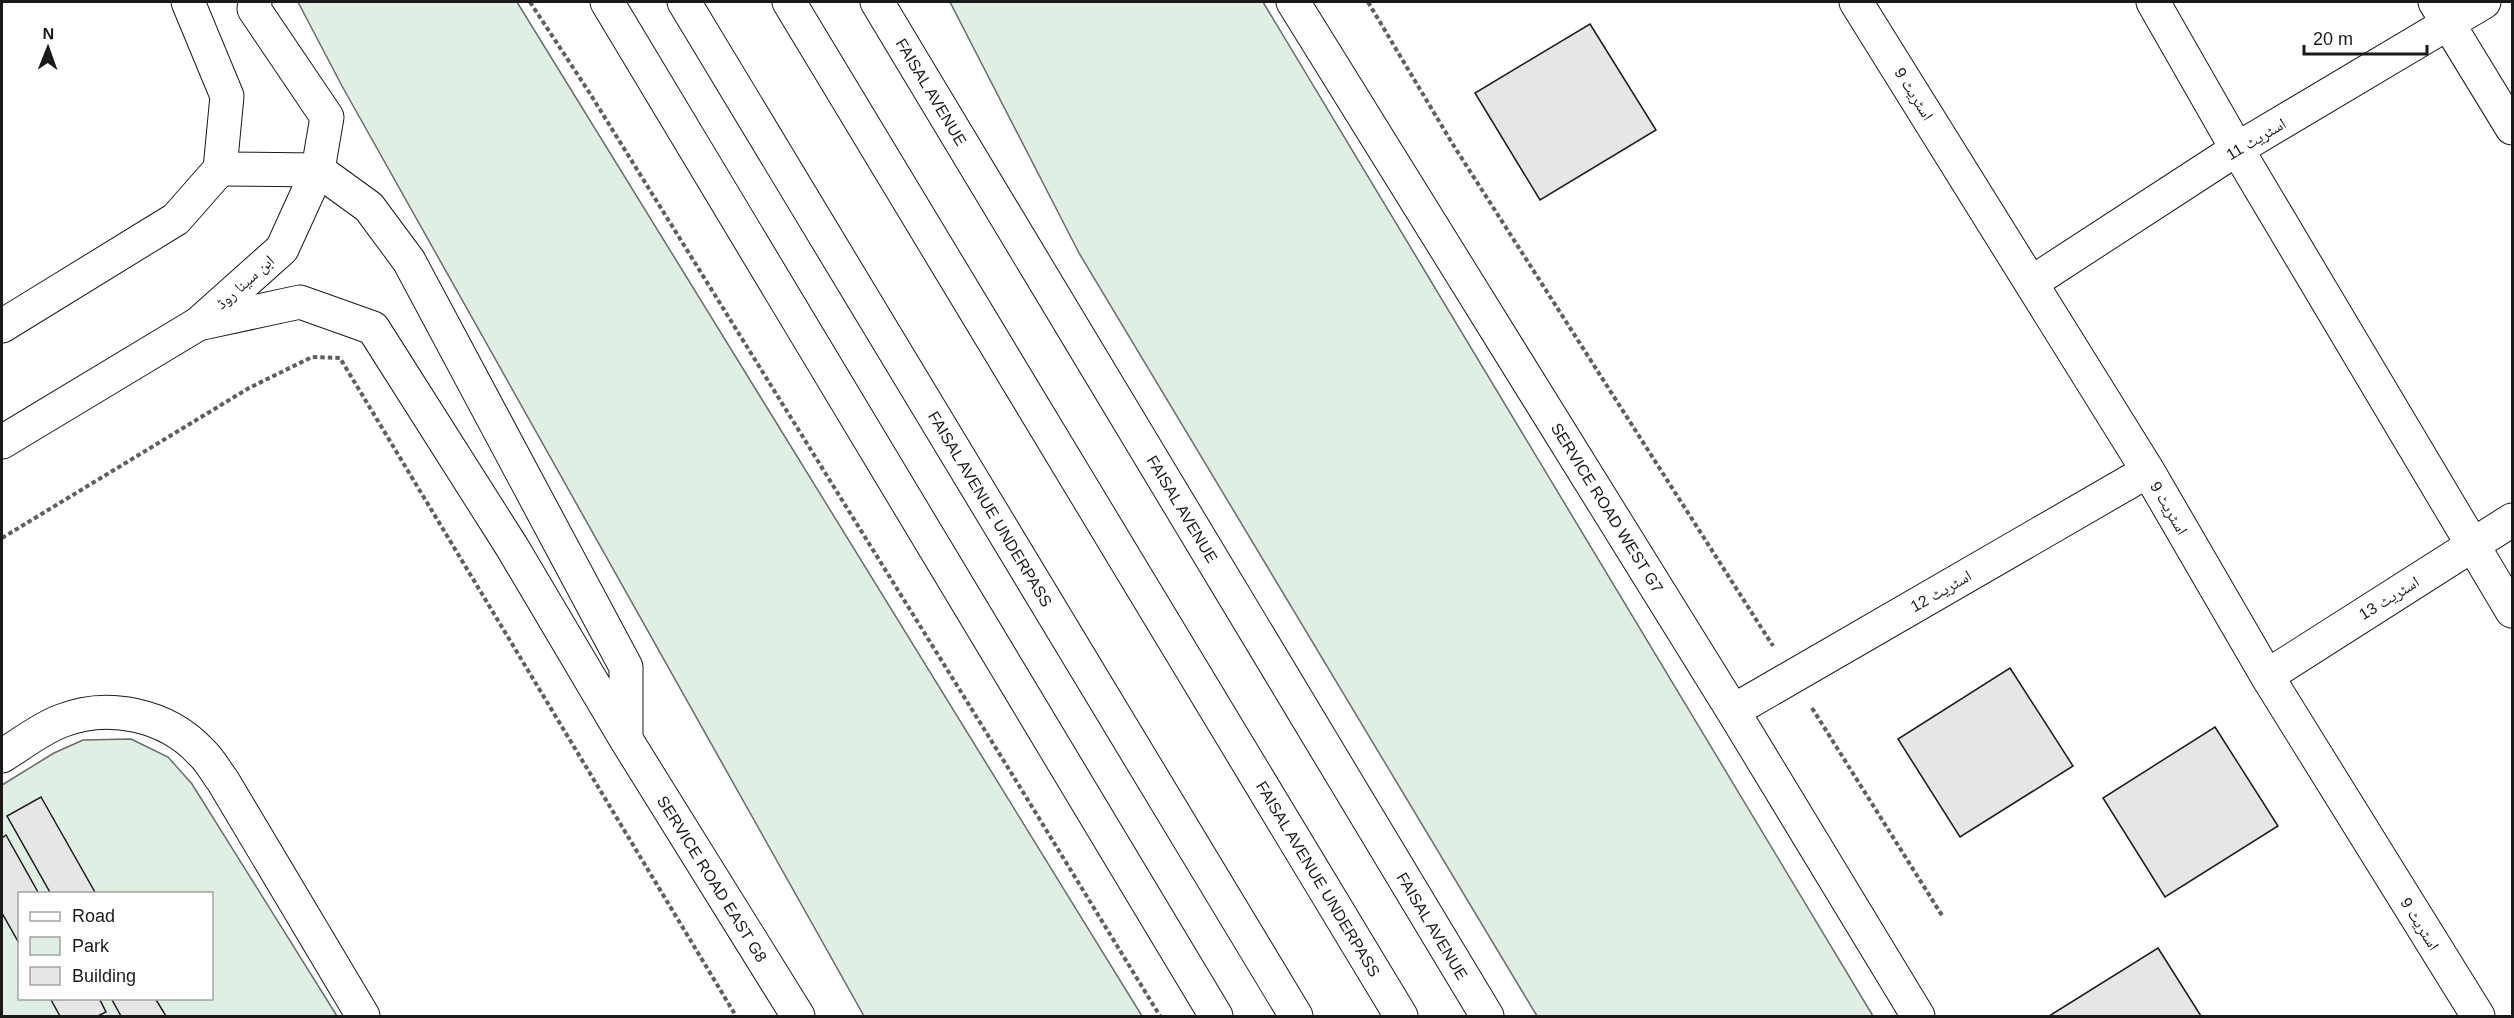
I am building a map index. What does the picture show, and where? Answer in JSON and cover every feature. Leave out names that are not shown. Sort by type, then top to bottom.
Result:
[{"type":"street","points":[[2,326],[176,219],[220,169],[227,96],[188,2]]},
{"type":"street","name":"ابن سینا روڈ","points":[[2,442],[198,324],[282,249],[318,170],[327,117],[254,9],[255,2]]},
{"type":"street","points":[[607,2],[1216,1017]]},
{"type":"street","name":"FAISAL AVENUE UNDERPASS","points":[[684,2],[1296,1017]]},
{"type":"street","name":"FAISAL AVENUE UNDERPASS","points":[[789,2],[1401,1017]]},
{"type":"street","name":"FAISAL AVENUE","points":[[877,2],[1487,1017]]},
{"type":"street","name":"SERVICE ROAD WEST G7","points":[[1293,2],[1733,711],[1918,1017]]},
{"type":"street","name":"اسٹریٹ 9","points":[[1856,2],[2148,471],[2266,676],[2478,1017]]},
{"type":"street","points":[[2153,2],[2237,150],[2512,611]]},
{"type":"street","name":"اسٹریٹ 11","points":[[2031,283],[2237,150],[2441,13],[2484,2]]},
{"type":"street","points":[[2441,13],[2512,128]]},
{"type":"street","points":[[220,169],[318,170],[369,207],[409,261],[626,667],[627,741]]},
{"type":"street","name":"SERVICE ROAD EAST G8","points":[[198,324],[300,302],[373,328],[512,547],[627,741],[798,1017]]},
{"type":"street","name":"اسٹریٹ 12","points":[[1733,711],[2148,471]]},
{"type":"street","name":"اسٹریٹ 13","points":[[2266,676],[2512,520]]},
{"type":"street","points":[[2,756],[60,721],[94,713],[130,713],[169,726],[201,751],[223,781],[363,1017]]},
{"type":"path","points":[[530,2],[595,102],[953,678],[1160,1017]]},
{"type":"path","points":[[1368,2],[1452,143],[1667,477],[1942,917]]},
{"type":"path","points":[[2,538],[249,388],[312,357],[340,358],[736,1017]]},
{"type":"green space","points":[[298,2],[517,2],[1142,1016],[864,1016],[342,86]]},
{"type":"green space","points":[[950,2],[1263,2],[1873,1016],[1537,1016],[1079,253]]},
{"type":"green space","points":[[131,739],[168,757],[192,784],[337,1016],[2,1016],[2,785],[54,753],[83,740]]},
{"type":"building","points":[[1590,24],[1656,130],[1540,200],[1475,93]]},
{"type":"building","points":[[2010,668],[2073,766],[1960,837],[1898,739]]},
{"type":"building","points":[[2215,727],[2278,826],[2165,897],[2103,798]]},
{"type":"building","points":[[41,797],[95,892],[50,892],[7,816]]},
{"type":"building","points":[[6,835],[38,892],[18,892],[18,941],[2,913],[2,838]]},
{"type":"building","points":[[2158,948],[2201,1016],[2049,1016]]},
{"type":"building","points":[[51,1000],[100,1000],[106,1012],[98,1016],[60,1016]]},
{"type":"building","points":[[112,1000],[156,1000],[166,1016],[121,1016]]}]
